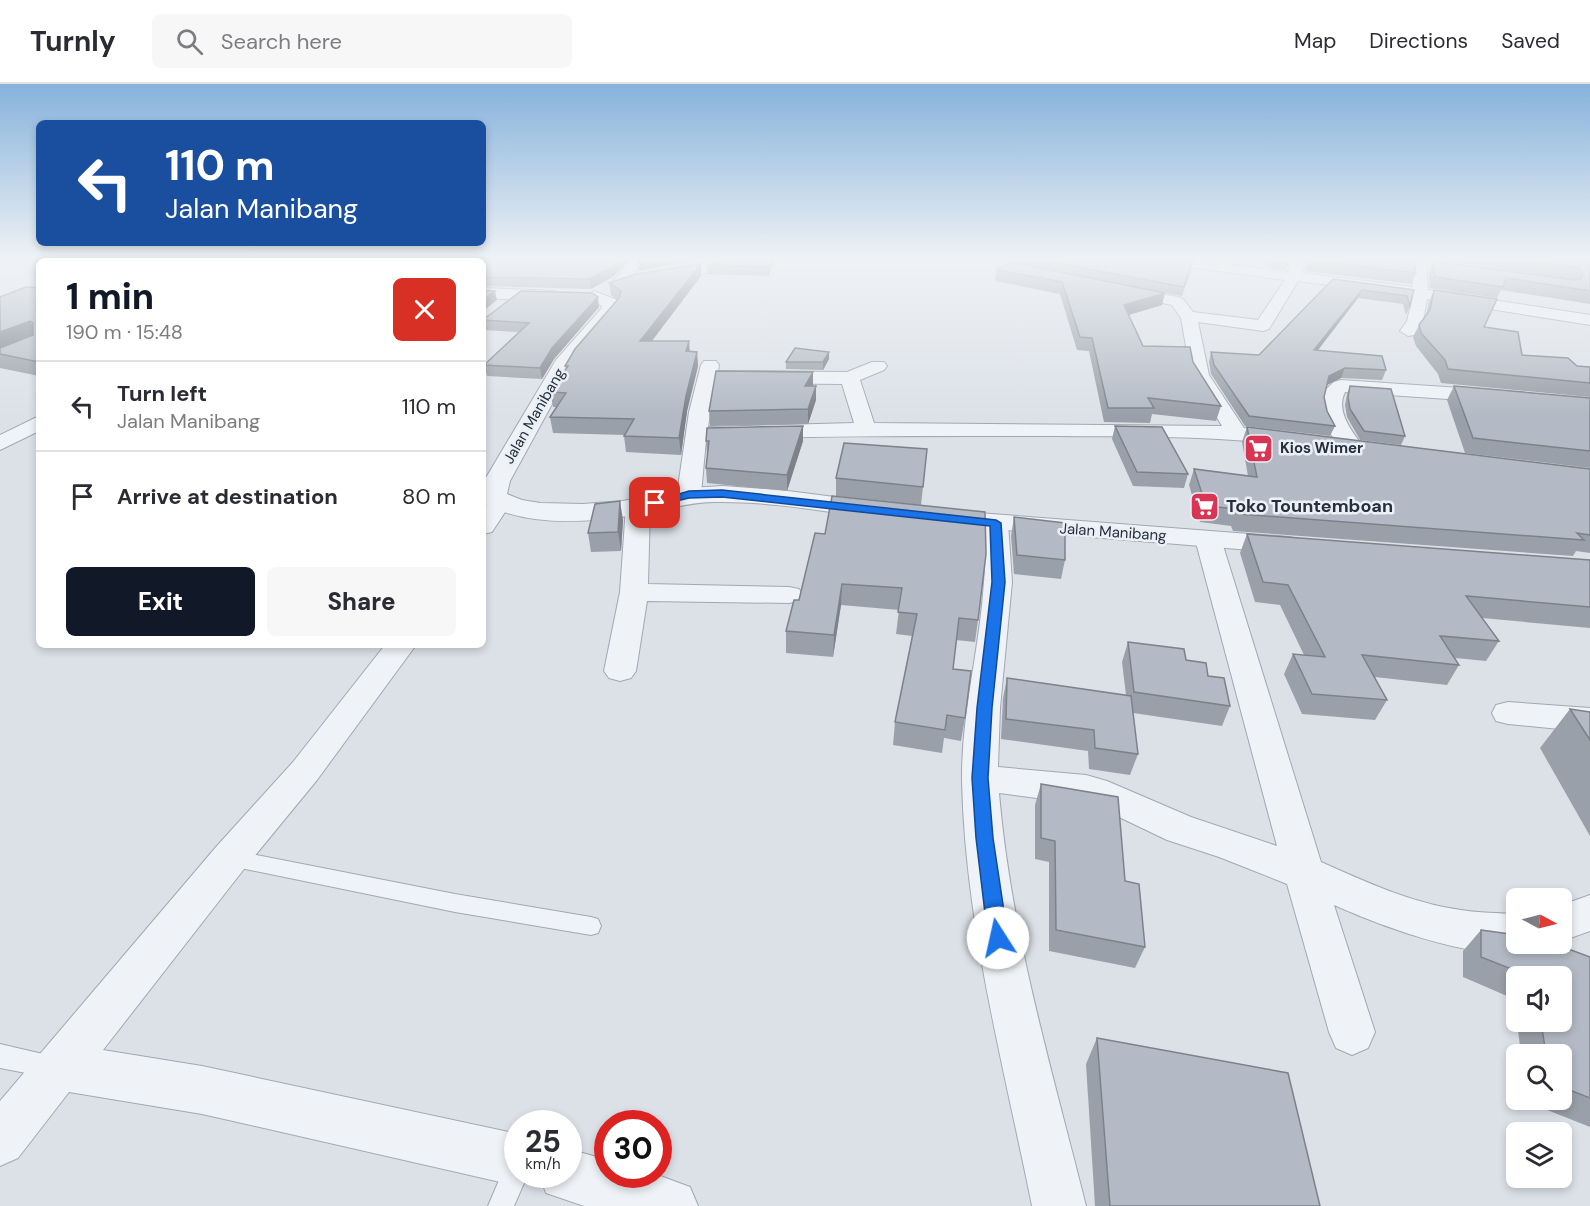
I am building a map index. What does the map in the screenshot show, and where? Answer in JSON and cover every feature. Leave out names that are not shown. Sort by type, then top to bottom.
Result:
[{"type":"street","name":"Jalan Manibang","points":[[609,310],[566,360],[497,481],[493,497],[499,503],[517,508],[594,511],[638,507],[689,494],[750,496],[996,523],[1315,546]]},
{"type":"street","points":[[1183,310],[1189,316],[1258,327],[1263,326],[1273,310]]},
{"type":"street","points":[[1244,310],[1270,315]]},
{"type":"street","points":[[1408,331],[1415,321],[1417,310]]},
{"type":"street","points":[[1530,310],[1590,320]]},
{"type":"street","points":[[1189,316],[1200,375],[1237,433]]},
{"type":"street","points":[[689,494],[702,391],[709,371],[850,378],[878,366]]},
{"type":"street","points":[[850,378],[866,430]]},
{"type":"street","points":[[1353,448],[1342,436],[1333,414],[1334,391],[1341,386],[1506,397]]},
{"type":"street","points":[[0,444],[36,424]]},
{"type":"street","points":[[697,434],[985,429],[1237,433],[1376,451]]},
{"type":"street","points":[[486,522],[499,503]]},
{"type":"street","points":[[620,671],[634,592],[638,507]]},
{"type":"street","points":[[996,523],[998,582],[984,708],[980,778],[984,838],[994,920],[1059,1206]]},
{"type":"street","points":[[1208,539],[1352,1032]]},
{"type":"street","points":[[634,592],[789,595]]},
{"type":"street","points":[[0,1140],[230,858],[305,771],[399,648]]},
{"type":"street","points":[[1508,713],[1590,720]]},
{"type":"street","points":[[980,778],[1086,789],[1107,795],[1180,829],[1231,845],[1304,873],[1397,913],[1447,928],[1487,933],[1506,932]]},
{"type":"street","points":[[1572,919],[1590,913]]},
{"type":"street","points":[[61,1067],[202,1090],[504,1157]]},
{"type":"street","points":[[582,1179],[671,1206]]},
{"type":"lane","points":[[230,858],[456,903],[591,926]]},
{"type":"lane","points":[[0,1056],[61,1067]]},
{"type":"lane","points":[[501,1206],[509,1188]]},
{"type":"building","points":[[0,310],[36,310],[36,361],[0,354],[0,348],[33,335],[33,323],[30,321],[0,332]]},
{"type":"building","points":[[495,310],[586,310],[552,348],[540,368],[486,365],[529,323],[486,320]]},
{"type":"building","points":[[608,310],[664,310],[640,341],[689,341],[686,351],[697,352],[679,438],[624,436],[634,419],[550,417],[566,393],[550,392],[568,366],[565,366],[575,349]]},
{"type":"building","points":[[1071,310],[1126,310],[1143,346],[1190,347],[1193,362],[1221,406],[1148,398],[1154,408],[1108,408],[1092,338],[1080,337]]},
{"type":"building","points":[[1302,310],[1346,310],[1314,350],[1382,356],[1386,370],[1345,368],[1329,376],[1324,397],[1327,411],[1335,426],[1249,416],[1214,365],[1211,352],[1259,355]]},
{"type":"building","points":[[1430,310],[1492,310],[1484,327],[1518,332],[1522,355],[1568,358],[1577,366],[1590,367],[1590,383],[1448,369],[1445,360],[1421,333],[1419,325]]},
{"type":"building","points":[[795,348],[829,352],[823,362],[786,362]]},
{"type":"building","points":[[716,371],[813,372],[805,386],[816,386],[808,409],[709,411]]},
{"type":"building","points":[[1350,386],[1391,389],[1405,436],[1364,431],[1350,409],[1348,397]]},
{"type":"building","points":[[1454,386],[1590,398],[1590,451],[1473,438]]},
{"type":"building","points":[[803,426],[787,475],[706,468],[709,441],[706,441],[707,428]]},
{"type":"building","points":[[1115,426],[1162,427],[1188,474],[1137,472]]},
{"type":"building","points":[[1247,427],[1590,469],[1590,535],[1577,533],[1584,540],[1239,514],[1237,509],[1206,506],[1194,469],[1257,477]]},
{"type":"building","points":[[844,443],[927,449],[923,487],[836,478]]},
{"type":"building","points":[[832,496],[985,512],[986,554],[978,620],[959,618],[953,669],[971,671],[965,718],[947,715],[945,730],[895,722],[917,614],[898,612],[902,588],[842,584],[834,635],[786,631],[794,600],[799,600],[815,533],[825,534]]},
{"type":"building","points":[[620,501],[618,532],[588,533],[595,504]]},
{"type":"building","points":[[1014,517],[1065,523],[1065,560],[1017,555]]},
{"type":"building","points":[[1247,534],[1590,560],[1590,607],[1466,596],[1499,641],[1440,636],[1459,665],[1362,655],[1387,700],[1312,694],[1293,654],[1325,657],[1288,585],[1263,582]]},
{"type":"building","points":[[1128,642],[1184,649],[1186,660],[1206,663],[1208,676],[1224,678],[1230,706],[1134,692]]},
{"type":"building","points":[[1007,678],[1131,696],[1138,754],[1095,748],[1094,730],[1006,719]]},
{"type":"building","points":[[1570,709],[1590,712],[1590,740]]},
{"type":"building","points":[[1041,784],[1118,797],[1125,881],[1139,884],[1145,947],[1056,930],[1055,841],[1041,838]]},
{"type":"building","points":[[1481,930],[1506,933],[1506,954],[1572,954],[1572,950],[1590,957],[1590,1098],[1572,1091],[1572,1044],[1544,1044],[1543,1032],[1572,1032],[1572,966],[1506,967],[1481,957]]},
{"type":"building","points":[[1097,1038],[1288,1073],[1320,1206],[1110,1206]]},
{"type":"place","name":"Kios Wimer","points":[[1259,448]]},
{"type":"place","name":"Toko Tountemboan","points":[[1205,506]]},
{"type":"route","points":[[655,503],[689,494],[722,494],[996,523],[998,582],[991,664],[984,708],[980,778],[984,838],[998,938]]}]
